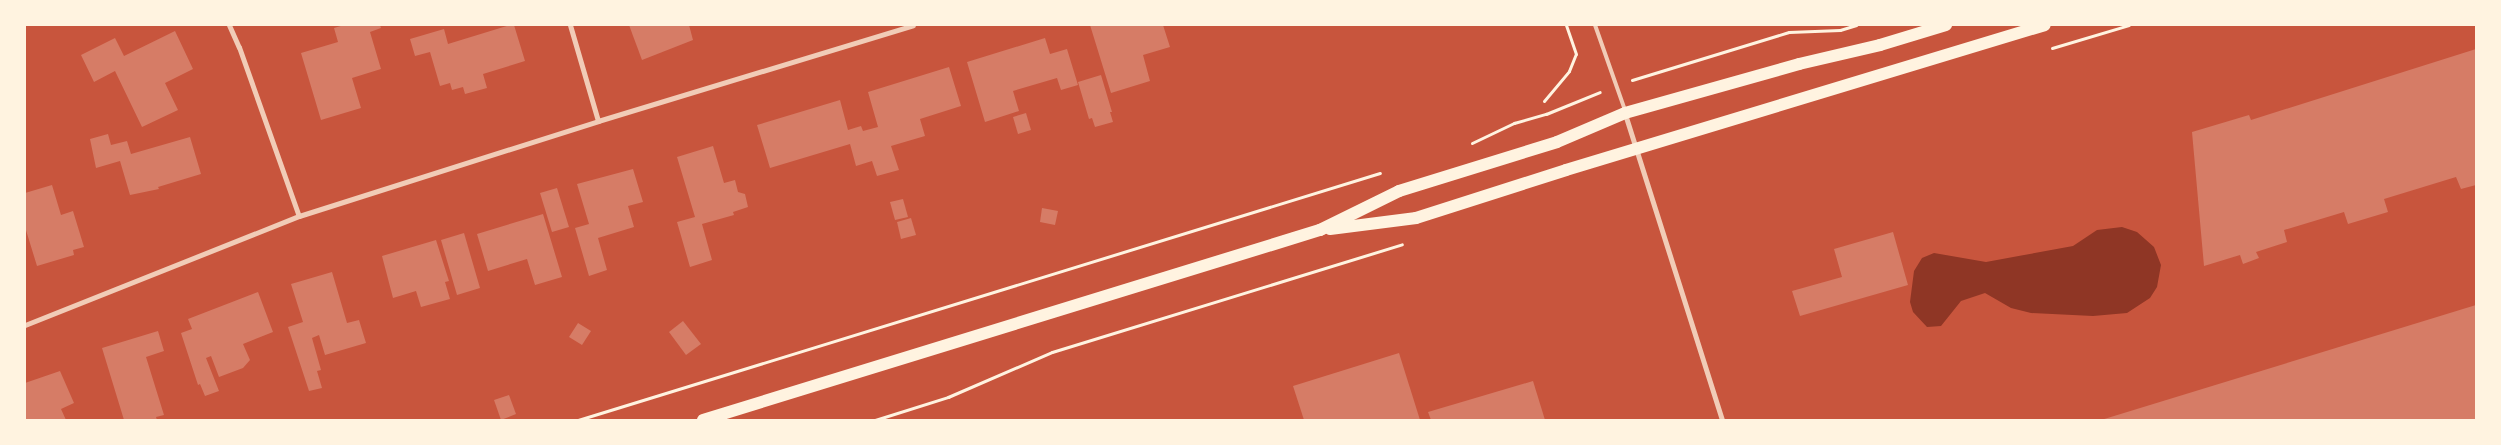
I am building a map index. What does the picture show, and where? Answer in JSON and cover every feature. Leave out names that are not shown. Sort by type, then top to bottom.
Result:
[{"type":"main road","points":[[703,420],[1320,230],[1399,191],[1557,142],[1625,113],[1799,64],[1880,45],[1946,25]]},
{"type":"main road","points":[[1320,230],[1416,218],[2045,25]]},
{"type":"street","points":[[229,25],[239,47],[299,216]]},
{"type":"street","points":[[570,25],[598,121]]},
{"type":"street","points":[[25,325],[299,216],[598,121],[913,25]]},
{"type":"street","points":[[1625,113],[1722,420]]},
{"type":"lane","points":[[1595,25],[1625,113]]},
{"type":"path","points":[[1544,101],[1569,72],[1576,54],[1566,25]]},
{"type":"path","points":[[1469,144],[1514,123],[1546,114],[1617,85],[1789,32],[1840,30],[1856,25]]},
{"type":"path","points":[[578,420],[1384,172]]},
{"type":"shaded area","points":[[2122,227],[2137,232],[2154,247],[2161,265],[2157,287],[2150,298],[2127,313],[2093,316],[2031,313],[2011,308],[1985,293],[1961,301],[1941,326],[1927,327],[1913,312],[1910,302],[1914,271],[1922,258],[1934,253],[1986,262],[2073,246],[2097,230]]},
{"type":"building","points":[[344,25],[380,25],[381,28],[370,32],[381,69],[352,78],[361,108],[321,120],[301,53],[338,42],[334,28]]},
{"type":"building","points":[[514,25],[525,61],[483,74],[487,88],[465,94],[463,87],[452,90],[450,83],[440,86],[430,52],[415,56],[410,39],[444,29],[448,44]]},
{"type":"building","points":[[629,25],[689,25],[693,40],[642,60]]},
{"type":"building","points":[[1090,25],[1163,25],[1170,47],[1143,55],[1150,81],[1111,93]]},
{"type":"building","points":[[175,31],[193,69],[165,83],[178,110],[142,127],[115,71],[94,82],[81,55],[115,38],[124,56]]},
{"type":"building","points":[[1045,38],[1050,54],[1067,49],[1078,85],[1061,90],[1057,78],[1013,91],[1019,111],[985,122],[967,62]]},
{"type":"building","points":[[2476,49],[2476,185],[2461,189],[2456,177],[2384,199],[2388,212],[2348,224],[2344,212],[2284,230],[2287,242],[2256,252],[2259,258],[2243,264],[2240,255],[2204,266],[2192,132],[2249,115],[2251,120]]},
{"type":"building","points":[[949,67],[961,106],[920,119],[925,136],[891,146],[899,170],[877,176],[872,161],[856,166],[850,144],[770,168],[757,125],[840,100],[848,130],[861,126],[863,131],[878,127],[868,92]]},
{"type":"building","points":[[1101,75],[1112,112],[1110,112],[1113,122],[1095,127],[1092,118],[1089,119],[1078,82]]},
{"type":"building","points":[[1026,113],[1031,130],[1018,134],[1013,117]]},
{"type":"building","points":[[108,134],[111,145],[127,141],[131,154],[190,137],[201,174],[158,187],[159,189],[130,195],[120,161],[96,168],[90,139]]},
{"type":"building","points":[[713,146],[724,183],[735,180],[738,192],[745,194],[748,207],[733,212],[734,215],[702,224],[712,260],[690,267],[677,222],[695,217],[677,157]]},
{"type":"building","points":[[633,169],[643,202],[628,206],[634,227],[598,238],[607,270],[589,276],[575,228],[589,224],[577,184]]},
{"type":"building","points":[[52,185],[61,215],[73,211],[84,247],[73,250],[74,255],[37,266],[25,227],[25,193]]},
{"type":"building","points":[[557,188],[569,227],[552,232],[540,193]]},
{"type":"building","points":[[903,199],[908,217],[895,220],[890,202]]},
{"type":"building","points":[[1042,208],[1058,211],[1055,225],[1040,222]]},
{"type":"building","points":[[543,214],[562,277],[535,285],[527,259],[488,271],[477,234]]},
{"type":"building","points":[[911,218],[916,235],[901,239],[897,222]]},
{"type":"building","points":[[1893,232],[1908,285],[1800,316],[1792,291],[1842,277],[1834,249]]},
{"type":"building","points":[[464,233],[480,288],[457,295],[441,240]]},
{"type":"building","points":[[436,240],[449,281],[445,282],[450,299],[421,307],[416,291],[393,298],[382,256]]},
{"type":"building","points":[[332,272],[347,323],[359,320],[366,343],[325,355],[319,335],[312,338],[321,370],[317,371],[322,388],[309,391],[288,327],[303,322],[291,284]]},
{"type":"building","points":[[258,292],[273,332],[243,344],[250,360],[243,368],[219,377],[211,356],[206,358],[219,391],[205,396],[200,384],[198,385],[181,333],[192,329],[188,319]]},
{"type":"building","points":[[2476,305],[2476,420],[2101,420]]},
{"type":"building","points":[[683,321],[701,344],[686,355],[669,332]]},
{"type":"building","points":[[578,323],[591,331],[582,345],[569,337]]},
{"type":"building","points":[[158,331],[164,351],[146,357],[164,415],[156,417],[157,420],[124,420],[102,348]]},
{"type":"building","points":[[1399,353],[1420,420],[1304,420],[1293,386]]},
{"type":"building","points":[[60,371],[74,403],[61,409],[66,420],[25,420],[25,383]]},
{"type":"building","points":[[1533,381],[1545,420],[1431,420],[1428,412]]},
{"type":"building","points":[[509,395],[516,414],[501,420],[494,400]]}]
